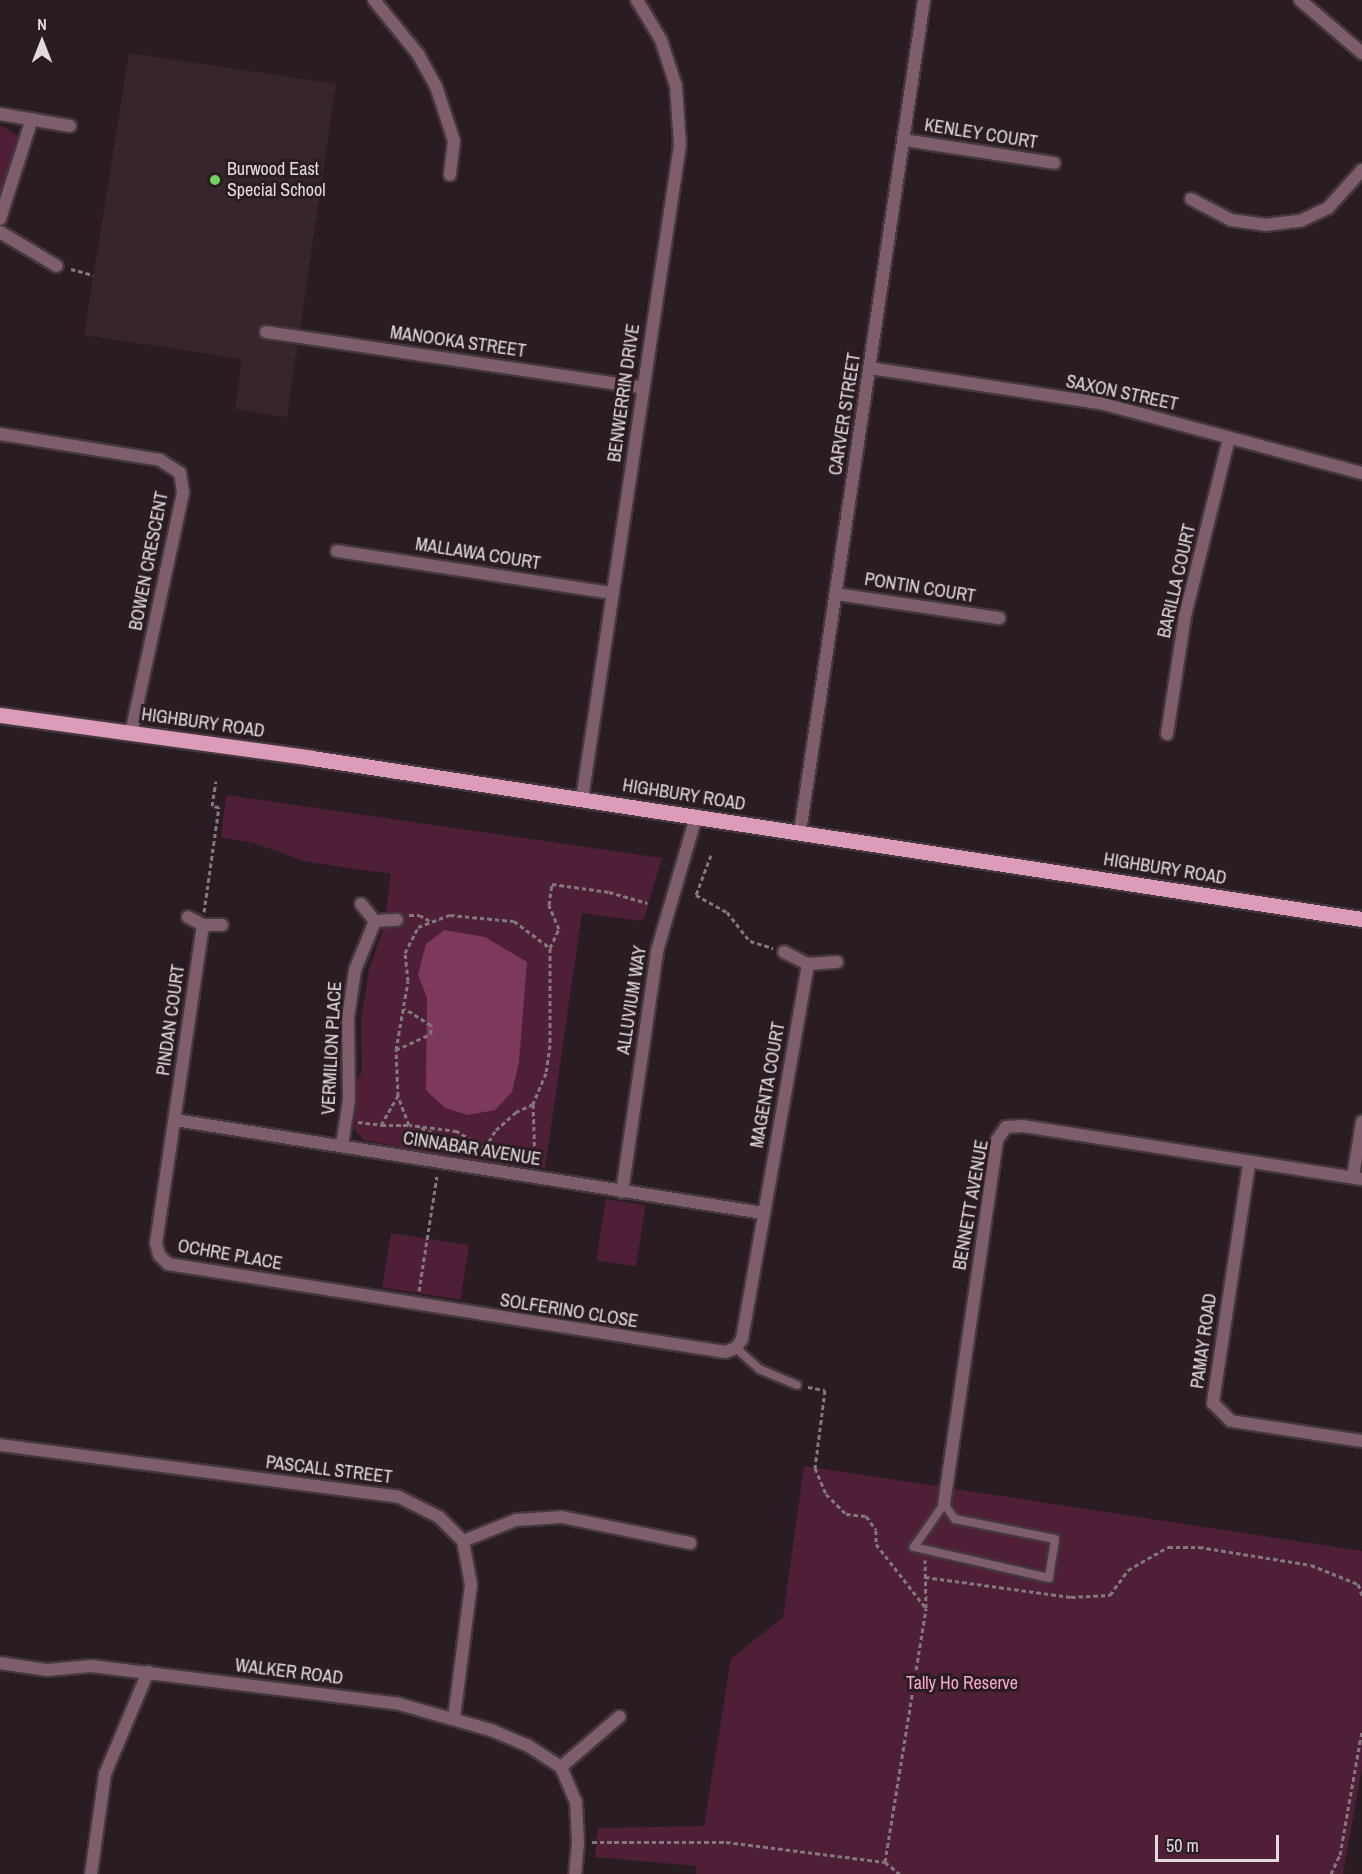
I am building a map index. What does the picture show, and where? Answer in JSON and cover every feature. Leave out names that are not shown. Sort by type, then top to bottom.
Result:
[{"type":"main road","name":"HIGHBURY ROAD","points":[[0,715],[582,799],[1362,918]]},
{"type":"street","points":[[374,0],[418,54],[436,86],[454,141],[450,176]]},
{"type":"street","name":"BENWERRIN DRIVE","points":[[582,799],[680,145],[676,86],[661,40],[637,0]]},
{"type":"street","name":"CARVER STREET","points":[[800,832],[924,0]]},
{"type":"street","points":[[1300,0],[1362,53]]},
{"type":"street","points":[[0,114],[70,126]]},
{"type":"street","points":[[0,219],[32,119]]},
{"type":"street","name":"KENLEY COURT","points":[[904,140],[1054,163]]},
{"type":"street","points":[[1191,199],[1231,220],[1265,225],[1300,221],[1328,208],[1362,170]]},
{"type":"street","points":[[0,232],[57,266]]},
{"type":"street","name":"MANOOKA STREET","points":[[267,332],[643,388]]},
{"type":"street","name":"SAXON STREET","points":[[870,368],[1104,404],[1362,473]]},
{"type":"street","name":"BOWEN CRESCENT","points":[[0,434],[160,460],[180,473],[183,493],[131,733]]},
{"type":"street","name":"BARILLA COURT","points":[[1167,734],[1185,616],[1229,438]]},
{"type":"street","name":"MALLAWA COURT","points":[[337,551],[613,593]]},
{"type":"street","name":"PONTIN COURT","points":[[836,594],[999,618]]},
{"type":"street","name":"ALLUVIUM WAY","points":[[622,1192],[657,951],[696,817]]},
{"type":"street","points":[[361,904],[375,921],[397,920]]},
{"type":"street","points":[[188,917],[203,926],[222,926]]},
{"type":"street","name":"VERMILION PLACE","points":[[342,1145],[346,1121],[348,1018],[355,970],[375,921]]},
{"type":"street","name":"PINDAN COURT","points":[[176,1120],[203,926]]},
{"type":"street","points":[[784,952],[808,964],[837,962]]},
{"type":"street","name":"MAGENTA COURT","points":[[763,1213],[808,964]]},
{"type":"street","name":"CINNABAR AVENUE","points":[[176,1120],[763,1213]]},
{"type":"street","name":"OCHRE PLACE","points":[[176,1120],[156,1242],[159,1255],[168,1264],[397,1303]]},
{"type":"street","points":[[1358,1178],[1362,1122]]},
{"type":"street","name":"BENNETT AVENUE","points":[[944,1504],[997,1140],[1006,1127],[1023,1125],[1249,1164],[1358,1178]]},
{"type":"street","name":"PAMAY ROAD","points":[[1249,1164],[1213,1403],[1231,1421],[1362,1441]]},
{"type":"street","points":[[736,1348],[742,1339],[763,1213]]},
{"type":"street","name":"SOLFERINO CLOSE","points":[[397,1303],[725,1352],[736,1348]]},
{"type":"street","name":"PASCALL STREET","points":[[0,1445],[399,1497],[439,1517],[463,1541]]},
{"type":"street","points":[[454,1717],[471,1585],[463,1541],[516,1520],[562,1517],[690,1543]]},
{"type":"street","name":"WALKER ROAD","points":[[0,1663],[47,1671],[91,1666],[399,1704],[454,1717],[527,1745],[561,1767]]},
{"type":"street","points":[[91,1874],[105,1774],[148,1672]]},
{"type":"street","points":[[574,1874],[578,1842],[576,1802],[561,1767],[619,1717]]},
{"type":"lane","points":[[736,1348],[759,1369],[796,1385]]},
{"type":"lane","points":[[944,1504],[955,1519],[1055,1539],[1049,1578],[914,1547],[944,1504]]},
{"type":"path","points":[[57,266],[93,275]]},
{"type":"path","points":[[203,926],[219,807],[212,806],[216,781]]},
{"type":"path","points":[[711,855],[696,895],[727,912],[750,941],[784,952]]},
{"type":"path","points":[[535,1162],[533,1104],[546,1073],[550,1045],[550,948],[559,929],[549,905],[552,884],[609,891],[647,903]]},
{"type":"path","points":[[397,920],[419,915],[432,922]]},
{"type":"path","points":[[409,1125],[398,1096],[396,1050],[405,1009],[408,981],[405,953],[418,927],[450,915],[470,915],[514,921],[550,948]]},
{"type":"path","points":[[396,1050],[431,1034],[431,1024],[405,1009]]},
{"type":"path","points":[[381,1125],[398,1096]]},
{"type":"path","points":[[346,1121],[457,1131],[485,1148],[495,1131],[516,1112],[533,1104]]},
{"type":"path","points":[[421,1128],[451,1141],[479,1144]]},
{"type":"path","points":[[419,1293],[439,1162]]},
{"type":"path","points":[[796,1385],[825,1390],[815,1468],[826,1494],[846,1514],[866,1516],[876,1530],[876,1544],[926,1608]]},
{"type":"path","points":[[925,1577],[1071,1597],[1110,1595],[1128,1570],[1168,1547],[1199,1547],[1311,1565],[1358,1584],[1362,1595]]},
{"type":"path","points":[[885,1862],[926,1608],[925,1550]]},
{"type":"path","points":[[1331,1874],[1340,1855],[1362,1730]]},
{"type":"path","points":[[578,1842],[726,1842],[885,1862],[900,1874]]},
{"type":"shaded area","name":"Burwood East Special School","points":[[129,53],[336,84],[287,417],[235,409],[242,359],[84,335]]},
{"type":"shaded area","points":[[444,930],[485,937],[527,962],[519,1062],[512,1092],[495,1110],[468,1115],[445,1108],[426,1090],[427,998],[418,975],[426,944]]},
{"type":"green space","points":[[0,125],[20,137],[0,203]]},
{"type":"green space","points":[[226,795],[662,858],[643,921],[582,913],[545,1168],[457,1158],[364,1140],[354,1129],[356,1081],[362,1072],[361,1020],[369,970],[384,926],[391,874],[307,862],[254,843],[221,837]]},
{"type":"green space","points":[[606,1199],[646,1205],[636,1266],[596,1260]]},
{"type":"green space","points":[[391,1233],[469,1245],[460,1300],[382,1287]]},
{"type":"green space","name":"Tally Ho Reserve","points":[[804,1466],[1362,1551],[1362,1767],[1343,1874],[696,1874],[696,1866],[595,1857],[598,1828],[704,1826],[731,1659],[783,1617]]},
{"type":"place","name":"Burwood East Special School","points":[[215,180]]}]
